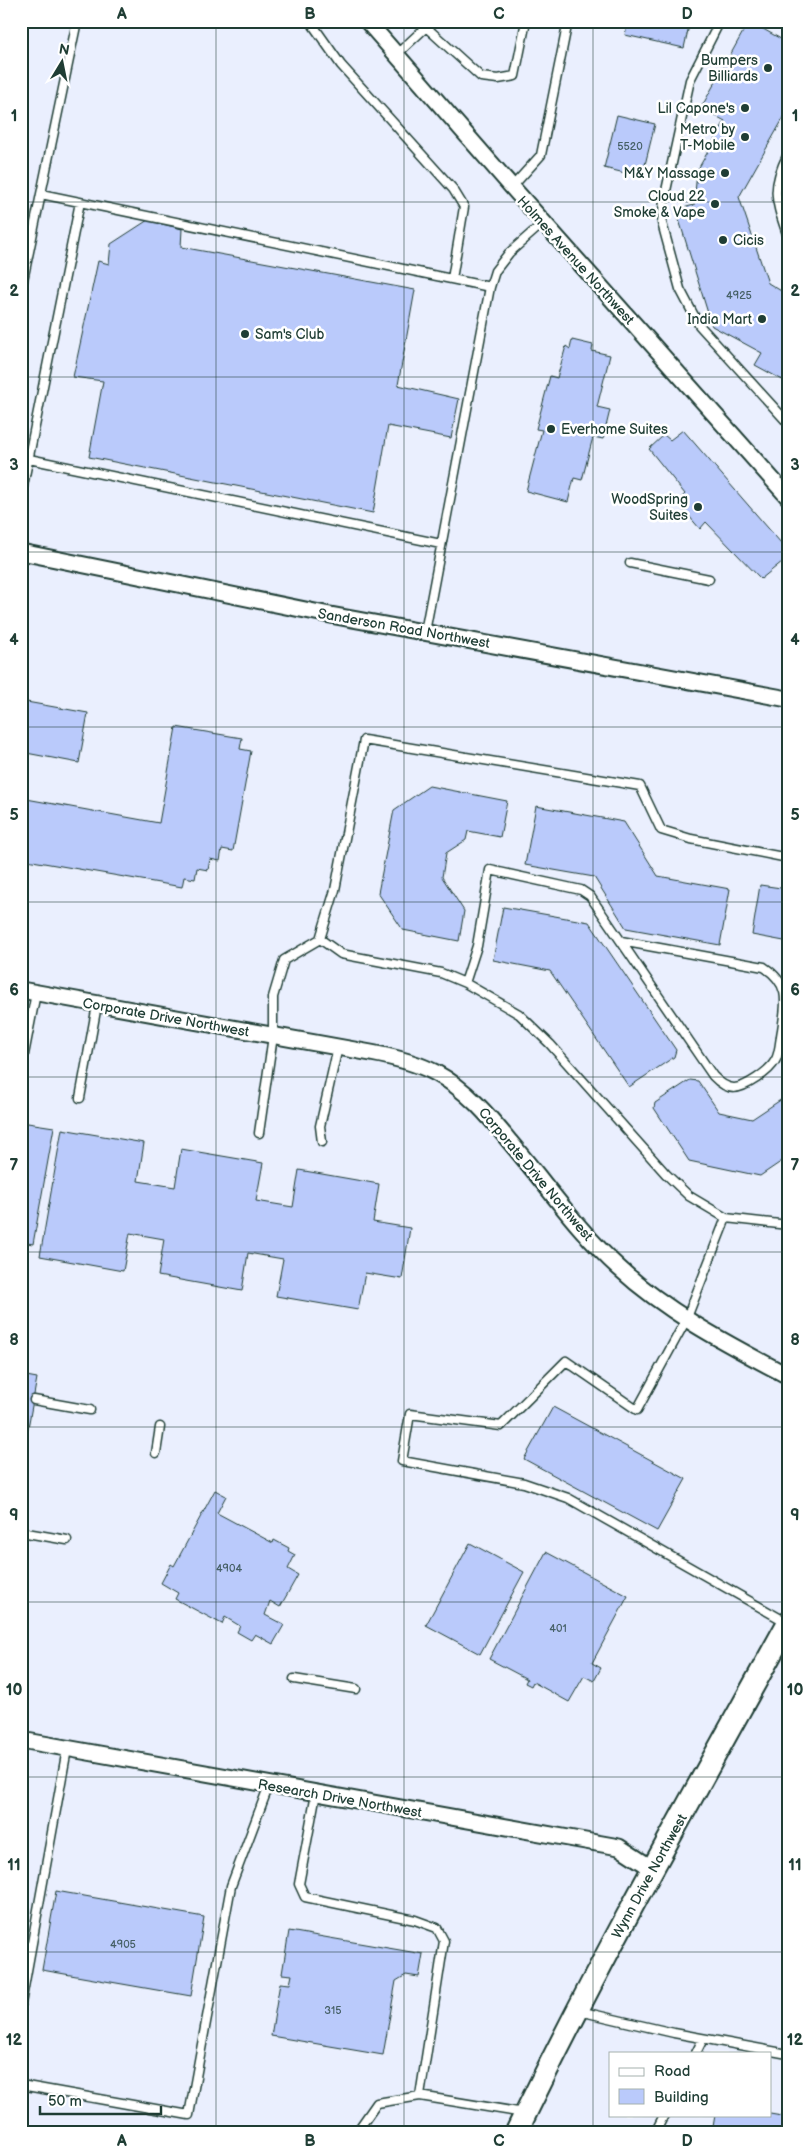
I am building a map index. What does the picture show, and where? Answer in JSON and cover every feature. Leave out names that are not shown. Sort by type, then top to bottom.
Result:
[{"type":"street","name":"Holmes Avenue Northwest","points":[[367,21],[512,188],[788,497]]},
{"type":"street","name":"Sanderson Road Northwest","points":[[21,552],[425,632],[788,699]]},
{"type":"street","name":"Corporate Drive Northwest","points":[[21,990],[398,1058],[418,1064],[457,1086],[488,1116],[599,1249],[641,1288],[686,1320],[788,1376]]},
{"type":"street","name":"Wynn Drive Northwest","points":[[516,2133],[577,2010],[788,1623]]},
{"type":"street","name":"Research Drive Northwest","points":[[21,1740],[269,1786],[619,1847],[653,1869]]},
{"type":"lane","points":[[21,290],[77,21]]},
{"type":"lane","points":[[310,21],[341,65],[452,189],[464,207],[452,279]]},
{"type":"lane","points":[[396,55],[427,24],[481,77],[498,79],[514,76],[526,21]]},
{"type":"lane","points":[[512,188],[541,155],[568,21]]},
{"type":"lane","points":[[720,21],[690,80],[664,200],[662,223],[680,289],[699,325],[788,423]]},
{"type":"lane","points":[[788,154],[780,170],[776,199],[788,236]]},
{"type":"lane","points":[[41,194],[490,287]]},
{"type":"lane","points":[[21,496],[80,202]]},
{"type":"lane","points":[[425,632],[490,287],[495,271],[509,254],[543,223]]},
{"type":"lane","points":[[29,459],[441,544]]},
{"type":"lane","points":[[630,563],[709,579]]},
{"type":"lane","points":[[259,1132],[273,1036],[273,997],[284,960],[320,939],[335,890],[364,740],[640,786],[662,830],[691,839],[788,858]]},
{"type":"lane","points":[[465,983],[477,946],[490,870],[580,890],[590,896],[713,1076],[722,1085],[732,1089],[744,1087],[763,1074],[776,1061],[785,1031],[786,1001],[784,991],[773,974],[764,967],[621,941]]},
{"type":"lane","points":[[320,939],[341,954],[441,973],[465,983],[519,1014],[550,1044],[666,1174],[690,1196],[726,1218],[788,1225]]},
{"type":"lane","points":[[21,1070],[36,993]]},
{"type":"lane","points":[[80,1098],[97,1005]]},
{"type":"lane","points":[[322,1142],[320,1126],[338,1047]]},
{"type":"lane","points":[[726,1218],[686,1320],[637,1410],[566,1361],[501,1426],[410,1414],[402,1461],[524,1483],[568,1498],[788,1623]]},
{"type":"lane","points":[[34,1400],[90,1410]]},
{"type":"lane","points":[[156,1453],[160,1427]]},
{"type":"lane","points":[[21,1532],[67,1540]]},
{"type":"lane","points":[[294,1679],[356,1689]]},
{"type":"lane","points":[[21,2004],[67,1749]]},
{"type":"lane","points":[[21,2085],[189,2115],[231,1886],[269,1786]]},
{"type":"lane","points":[[316,1793],[299,1884],[305,1897],[415,1920],[437,1928],[444,1941],[420,2096]]},
{"type":"lane","points":[[577,2010],[703,2039],[788,2054]]},
{"type":"lane","points":[[696,2052],[703,2039]]},
{"type":"lane","points":[[356,2133],[377,2103],[420,2096],[526,2114]]},
{"type":"lane","points":[[656,2133],[664,2116]]},
{"type":"shaded area","points":[[21,21],[788,21],[788,2133],[21,2133]]},
{"type":"building","points":[[628,21],[690,21],[684,48],[625,35]]},
{"type":"building","points":[[749,21],[788,43],[788,110],[739,197],[768,283],[788,295],[788,383],[755,365],[762,353],[712,326],[676,210],[694,205],[697,171],[725,121],[701,108]]},
{"type":"building","points":[[764,21],[788,21],[788,27],[787,25],[765,28]]},
{"type":"building","points":[[617,115],[655,124],[642,177],[604,168]]},
{"type":"building","name":"Sam's Club","points":[[148,220],[182,229],[181,247],[415,290],[398,385],[459,399],[451,438],[388,426],[373,513],[89,457],[103,381],[73,377],[98,261],[109,264],[111,244]]},
{"type":"building","points":[[572,340],[593,345],[592,351],[610,355],[597,407],[610,410],[603,439],[593,437],[582,480],[574,478],[568,502],[526,491],[542,430],[536,429],[550,376],[557,378],[566,346],[570,349]]},
{"type":"building","points":[[683,430],[788,551],[788,557],[761,579],[706,522],[700,529],[677,502],[685,494],[649,449],[664,435],[670,440]]},
{"type":"building","points":[[21,701],[88,713],[79,763],[21,752]]},
{"type":"building","points":[[176,727],[242,738],[240,749],[251,751],[233,851],[222,849],[220,861],[210,859],[208,870],[197,868],[195,879],[184,877],[182,887],[21,859],[21,798],[159,823]]},
{"type":"building","points":[[429,786],[507,801],[500,837],[468,831],[466,840],[446,853],[442,877],[464,911],[459,941],[403,930],[378,893],[394,810]]},
{"type":"building","points":[[536,806],[624,822],[658,876],[730,889],[720,945],[626,928],[594,877],[525,865]]},
{"type":"building","points":[[760,885],[788,889],[788,947],[784,941],[752,935]]},
{"type":"building","points":[[503,907],[589,922],[676,1050],[674,1057],[629,1087],[550,971],[493,960]]},
{"type":"building","points":[[690,1080],[698,1081],[719,1112],[752,1119],[785,1097],[788,1085],[788,1157],[760,1176],[689,1161],[654,1108],[655,1103]]},
{"type":"building","points":[[21,1122],[54,1127],[33,1244],[21,1242]]},
{"type":"building","points":[[62,1129],[144,1143],[138,1181],[175,1187],[181,1149],[263,1163],[256,1201],[293,1207],[299,1170],[379,1184],[373,1222],[410,1228],[402,1279],[365,1273],[358,1310],[276,1296],[283,1259],[248,1253],[242,1291],[158,1276],[164,1239],[130,1233],[123,1271],[40,1256]]},
{"type":"building","points":[[21,1375],[37,1378],[21,1467]]},
{"type":"building","points":[[553,1407],[686,1479],[657,1531],[524,1459]]},
{"type":"building","points":[[215,1490],[226,1496],[217,1513],[273,1543],[274,1540],[289,1548],[288,1551],[295,1555],[288,1569],[298,1575],[280,1607],[270,1601],[265,1615],[284,1625],[273,1644],[255,1634],[251,1640],[237,1632],[240,1626],[225,1617],[222,1624],[175,1599],[178,1593],[161,1583],[171,1564],[174,1566]]},
{"type":"building","points":[[470,1543],[524,1572],[480,1654],[426,1625]]},
{"type":"building","points":[[546,1552],[628,1596],[592,1663],[601,1668],[594,1681],[584,1676],[569,1702],[533,1682],[531,1686],[525,1683],[527,1679],[489,1659]]},
{"type":"building","points":[[56,1891],[204,1917],[191,1996],[42,1970]]},
{"type":"building","points":[[289,1931],[423,1954],[419,1977],[406,1975],[396,1981],[383,2055],[271,2036],[280,1983],[290,1984],[292,1975],[282,1974]]},
{"type":"building","points":[[772,2114],[788,2117],[788,2133],[712,2133],[715,2116],[772,2116]]},
{"type":"place","name":"Bumpers Billiards","points":[[768,68]]},
{"type":"place","name":"Lil Capone's","points":[[745,108]]},
{"type":"place","name":"Metro by T-Mobile","points":[[745,137]]},
{"type":"place","name":"M&Y Massage","points":[[725,173]]},
{"type":"place","name":"Cloud 22 Smoke & Vape","points":[[715,204]]},
{"type":"place","name":"Cicis","points":[[723,240]]},
{"type":"place","name":"India Mart","points":[[762,319]]},
{"type":"place","name":"Sam's Club","points":[[245,334]]},
{"type":"place","name":"Everhome Suites","points":[[551,429]]},
{"type":"place","name":"WoodSpring Suites","points":[[698,507]]}]
